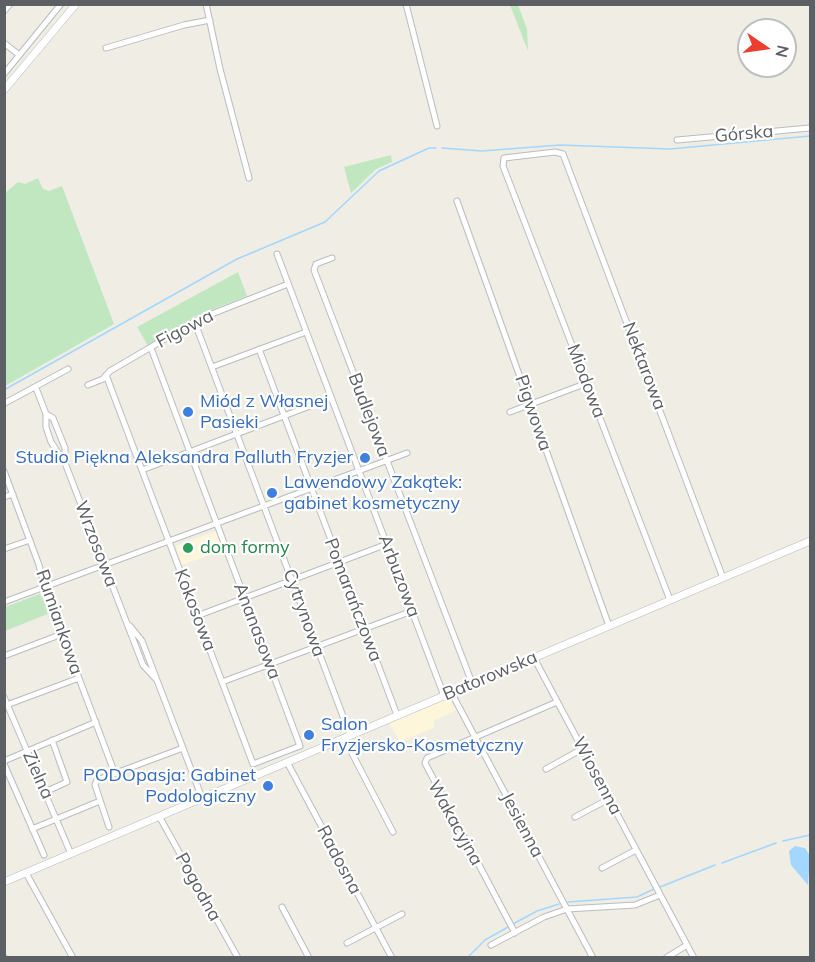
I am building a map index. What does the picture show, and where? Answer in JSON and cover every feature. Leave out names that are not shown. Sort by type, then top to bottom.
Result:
[{"type":"street","points":[[4,11],[10,4]]},
{"type":"street","points":[[4,74],[61,4]]},
{"type":"street","points":[[4,90],[76,4]]},
{"type":"street","points":[[206,4],[220,69],[249,178]]},
{"type":"street","points":[[406,4],[437,126]]},
{"type":"street","points":[[106,48],[184,25],[210,20]]},
{"type":"street","points":[[4,43],[18,54]]},
{"type":"street","name":"Górska","points":[[677,140],[810,128]]},
{"type":"street","name":"Miodowa","points":[[562,154],[555,152],[526,154],[504,158],[502,163],[670,600]]},
{"type":"street","name":"Nektarowa","points":[[562,154],[723,578]]},
{"type":"street","name":"Pigwowa","points":[[457,201],[609,626]]},
{"type":"street","name":"Arbuzowa","points":[[277,254],[412,611],[448,694]]},
{"type":"street","name":"Budlejowa","points":[[332,258],[316,264],[314,270],[472,683]]},
{"type":"street","name":"Figowa","points":[[88,385],[200,319],[288,284]]},
{"type":"street","name":"Cytrynowa","points":[[195,323],[317,646],[347,736],[393,832]]},
{"type":"street","points":[[212,367],[306,332]]},
{"type":"street","name":"Ananasowa","points":[[151,348],[300,746]]},
{"type":"street","name":"Pomarańczowa","points":[[259,349],[397,715]]},
{"type":"street","points":[[5,403],[68,369]]},
{"type":"street","name":"Kokosowa","points":[[106,375],[253,764],[300,746]]},
{"type":"street","points":[[510,412],[587,383]]},
{"type":"street","name":"Wrzosowa","points":[[36,388],[46,414],[46,428],[51,442],[65,462],[143,665],[156,679],[202,798]]},
{"type":"street","points":[[142,470],[331,398]]},
{"type":"street","name":"Wrzosowa","points":[[46,414],[53,418],[65,448],[65,462]]},
{"type":"street","points":[[4,602],[170,543],[407,453]]},
{"type":"street","name":"Rumiankowa","points":[[4,471],[115,774]]},
{"type":"street","points":[[4,497],[14,494]]},
{"type":"street","points":[[4,549],[30,540]]},
{"type":"street","name":"Batorowska","points":[[4,882],[810,541]]},
{"type":"street","points":[[197,616],[387,544]]},
{"type":"street","points":[[222,682],[412,611]]},
{"type":"street","points":[[4,656],[62,634]]},
{"type":"street","name":"Wiosenna","points":[[534,658],[694,957]]},
{"type":"street","points":[[6,705],[78,678]]},
{"type":"street","name":"Jesienna","points":[[448,694],[475,738],[591,957]]},
{"type":"street","name":"Zielna","points":[[4,697],[71,854]]},
{"type":"street","points":[[475,738],[557,702]]},
{"type":"street","points":[[44,855],[4,763],[96,722]]},
{"type":"street","name":"Wakacyjna","points":[[475,738],[427,759],[426,769],[515,933]]},
{"type":"street","points":[[45,792],[67,782],[52,740]]},
{"type":"street","points":[[109,827],[95,786],[97,780],[183,748]]},
{"type":"street","points":[[546,769],[582,749]]},
{"type":"street","name":"Radosna","points":[[287,762],[392,957]]},
{"type":"street","points":[[575,817],[609,799]]},
{"type":"street","points":[[32,829],[100,801]]},
{"type":"street","name":"Pogodna","points":[[159,816],[238,957]]},
{"type":"street","points":[[602,868],[636,850]]},
{"type":"street","points":[[26,873],[73,957]]},
{"type":"street","points":[[491,945],[544,917],[567,909],[635,905],[660,895]]},
{"type":"street","points":[[282,907],[309,957]]},
{"type":"street","points":[[347,943],[402,914]]},
{"type":"street","points":[[666,957],[687,945]]},
{"type":"shaded area","points":[[216,532],[223,550],[182,565],[176,546]]},
{"type":"shaded area","points":[[449,697],[456,710],[433,721],[435,727],[400,742],[389,723]]},
{"type":"green space","points":[[510,5],[518,5],[527,29],[528,51]]},
{"type":"green space","points":[[391,155],[392,162],[376,169],[351,193],[344,167]]},
{"type":"green space","points":[[38,178],[43,189],[49,191],[62,186],[114,324],[5,386],[5,193],[18,182],[25,184]]},
{"type":"green space","points":[[238,272],[247,296],[193,317],[148,346],[137,327]]},
{"type":"green space","points":[[40,594],[50,613],[5,631],[5,607]]},
{"type":"water","points":[[795,846],[805,848],[810,856],[808,885],[791,865],[789,851]]},
{"type":"waterway","points":[[442,148],[482,151],[560,145],[670,149],[810,136]]},
{"type":"waterway","points":[[4,390],[237,259],[325,222],[379,171],[429,148],[436,148]]},
{"type":"waterway","points":[[783,841],[810,835]]},
{"type":"waterway","points":[[722,863],[776,843]]},
{"type":"waterway","points":[[660,887],[715,865]]},
{"type":"waterway","points":[[568,902],[637,897],[654,889]]},
{"type":"waterway","points":[[513,924],[537,911],[559,904]]},
{"type":"waterway","points":[[467,958],[485,940],[508,927]]},
{"type":"place","name":"Miód z Własnej Pasieki","points":[[188,412]]},
{"type":"place","name":"Studio Piękna Aleksandra Palluth Fryzjer","points":[[365,458]]},
{"type":"place","name":"Lawendowy Zakątek: gabinet kosmetyczny","points":[[272,493]]},
{"type":"place","name":"dom formy","points":[[188,548]]},
{"type":"place","name":"Salon Fryzjersko-Kosmetyczny","points":[[309,735]]},
{"type":"place","name":"PODOpasja: Gabinet Podologiczny","points":[[268,786]]}]
